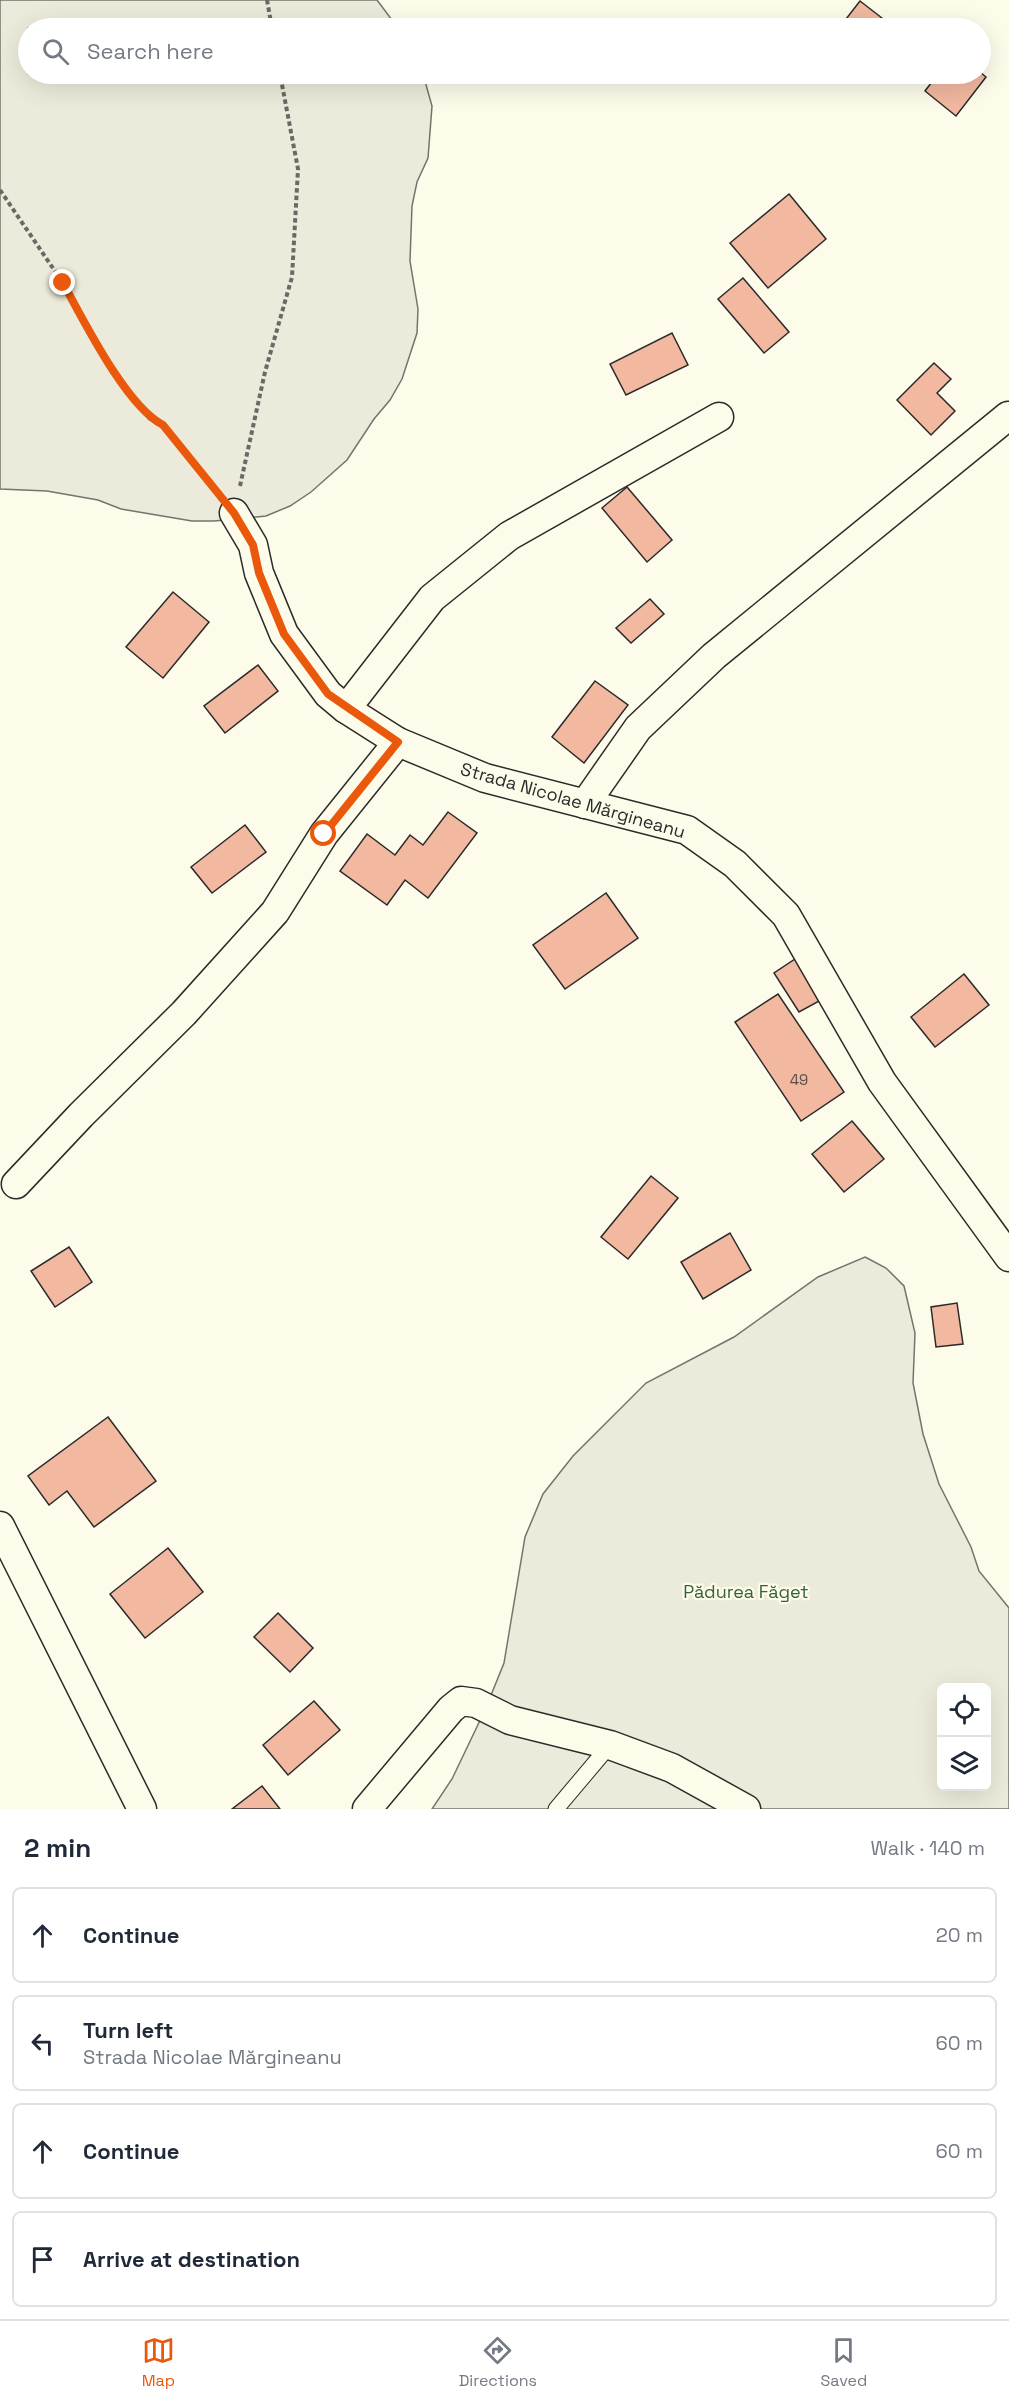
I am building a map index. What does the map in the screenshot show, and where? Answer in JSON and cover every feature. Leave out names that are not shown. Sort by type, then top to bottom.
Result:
[{"type":"street","points":[[585,804],[638,728],[714,656],[1008,416]]},
{"type":"street","points":[[346,709],[432,598],[509,536],[718,417]]},
{"type":"street","name":"Strada Nicolae Mărgineanu","points":[[234,513],[253,545],[259,573],[284,634],[328,694],[346,709],[398,742],[484,778],[687,830],[735,864],[786,915],[882,1082],[1009,1257]]},
{"type":"street","points":[[16,1184],[81,1114],[184,1013],[275,912],[324,834],[398,742]]},
{"type":"street","points":[[0,1526],[142,1809]]},
{"type":"street","points":[[368,1809],[451,1709],[461,1701],[476,1703],[510,1720],[610,1745],[672,1768],[746,1809]]},
{"type":"lane","points":[[556,1809],[610,1745]]},
{"type":"path","points":[[267,0],[270,18]]},
{"type":"path","points":[[234,513],[265,372],[292,278],[298,169],[282,84]]},
{"type":"path","points":[[0,190],[63,283],[102,355],[150,419],[163,425],[234,513]]},
{"type":"green space","points":[[0,0],[377,0],[390,18],[18,18],[18,84],[426,84],[432,106],[428,158],[417,182],[412,206],[410,261],[418,309],[417,333],[402,379],[390,400],[374,419],[347,460],[311,492],[290,506],[266,516],[192,521],[121,509],[98,500],[47,491],[0,489]]},
{"type":"green space","name":"Pădurea Făget","points":[[865,1257],[886,1268],[904,1286],[915,1333],[913,1383],[923,1434],[939,1484],[971,1547],[979,1571],[1009,1608],[1009,1809],[432,1809],[452,1779],[485,1710],[504,1663],[525,1537],[543,1494],[573,1456],[646,1383],[734,1337],[818,1277]]},
{"type":"building","points":[[860,1],[882,18],[847,18]]},
{"type":"building","points":[[930,84],[981,84],[956,116],[925,91]]},
{"type":"building","points":[[789,194],[826,239],[768,288],[730,243]]},
{"type":"building","points":[[743,278],[789,332],[764,353],[718,299]]},
{"type":"building","points":[[672,333],[688,365],[626,395],[610,364]]},
{"type":"building","points":[[934,363],[951,379],[937,393],[955,411],[931,435],[897,400]]},
{"type":"building","points":[[627,487],[672,540],[647,562],[602,508]]},
{"type":"building","points":[[173,592],[209,622],[163,678],[126,647]]},
{"type":"building","points":[[650,599],[664,614],[631,643],[616,628]]},
{"type":"building","points":[[258,665],[278,691],[225,733],[204,706]]},
{"type":"building","points":[[595,681],[628,705],[584,763],[552,737]]},
{"type":"building","points":[[448,812],[477,833],[428,898],[405,880],[387,905],[340,871],[367,834],[395,855],[410,835],[423,845]]},
{"type":"building","points":[[245,825],[266,852],[212,893],[191,867]]},
{"type":"building","points":[[606,893],[638,938],[565,989],[533,945]]},
{"type":"building","points":[[795,959],[821,1000],[799,1012],[774,973]]},
{"type":"building","points":[[964,974],[989,1005],[935,1047],[911,1017]]},
{"type":"building","points":[[778,994],[844,1092],[801,1121],[735,1022]]},
{"type":"building","points":[[852,1121],[884,1159],[844,1192],[812,1154]]},
{"type":"building","points":[[651,1176],[678,1198],[628,1259],[601,1237]]},
{"type":"building","points":[[730,1233],[751,1270],[703,1299],[681,1262]]},
{"type":"building","points":[[69,1247],[92,1282],[55,1307],[31,1271]]},
{"type":"building","points":[[957,1303],[963,1344],[936,1347],[931,1307]]},
{"type":"building","points":[[108,1417],[156,1481],[94,1527],[67,1491],[49,1505],[28,1476]]},
{"type":"building","points":[[168,1548],[203,1592],[145,1638],[110,1594]]},
{"type":"building","points":[[278,1613],[313,1648],[290,1672],[254,1637]]},
{"type":"building","points":[[314,1701],[340,1730],[288,1775],[263,1745]]},
{"type":"building","points":[[262,1786],[280,1809],[232,1809]]},
{"type":"route","points":[[63,283],[102,355],[150,419],[163,425],[234,513],[253,545],[259,573],[284,634],[328,694],[346,709],[398,742],[324,834]]}]
